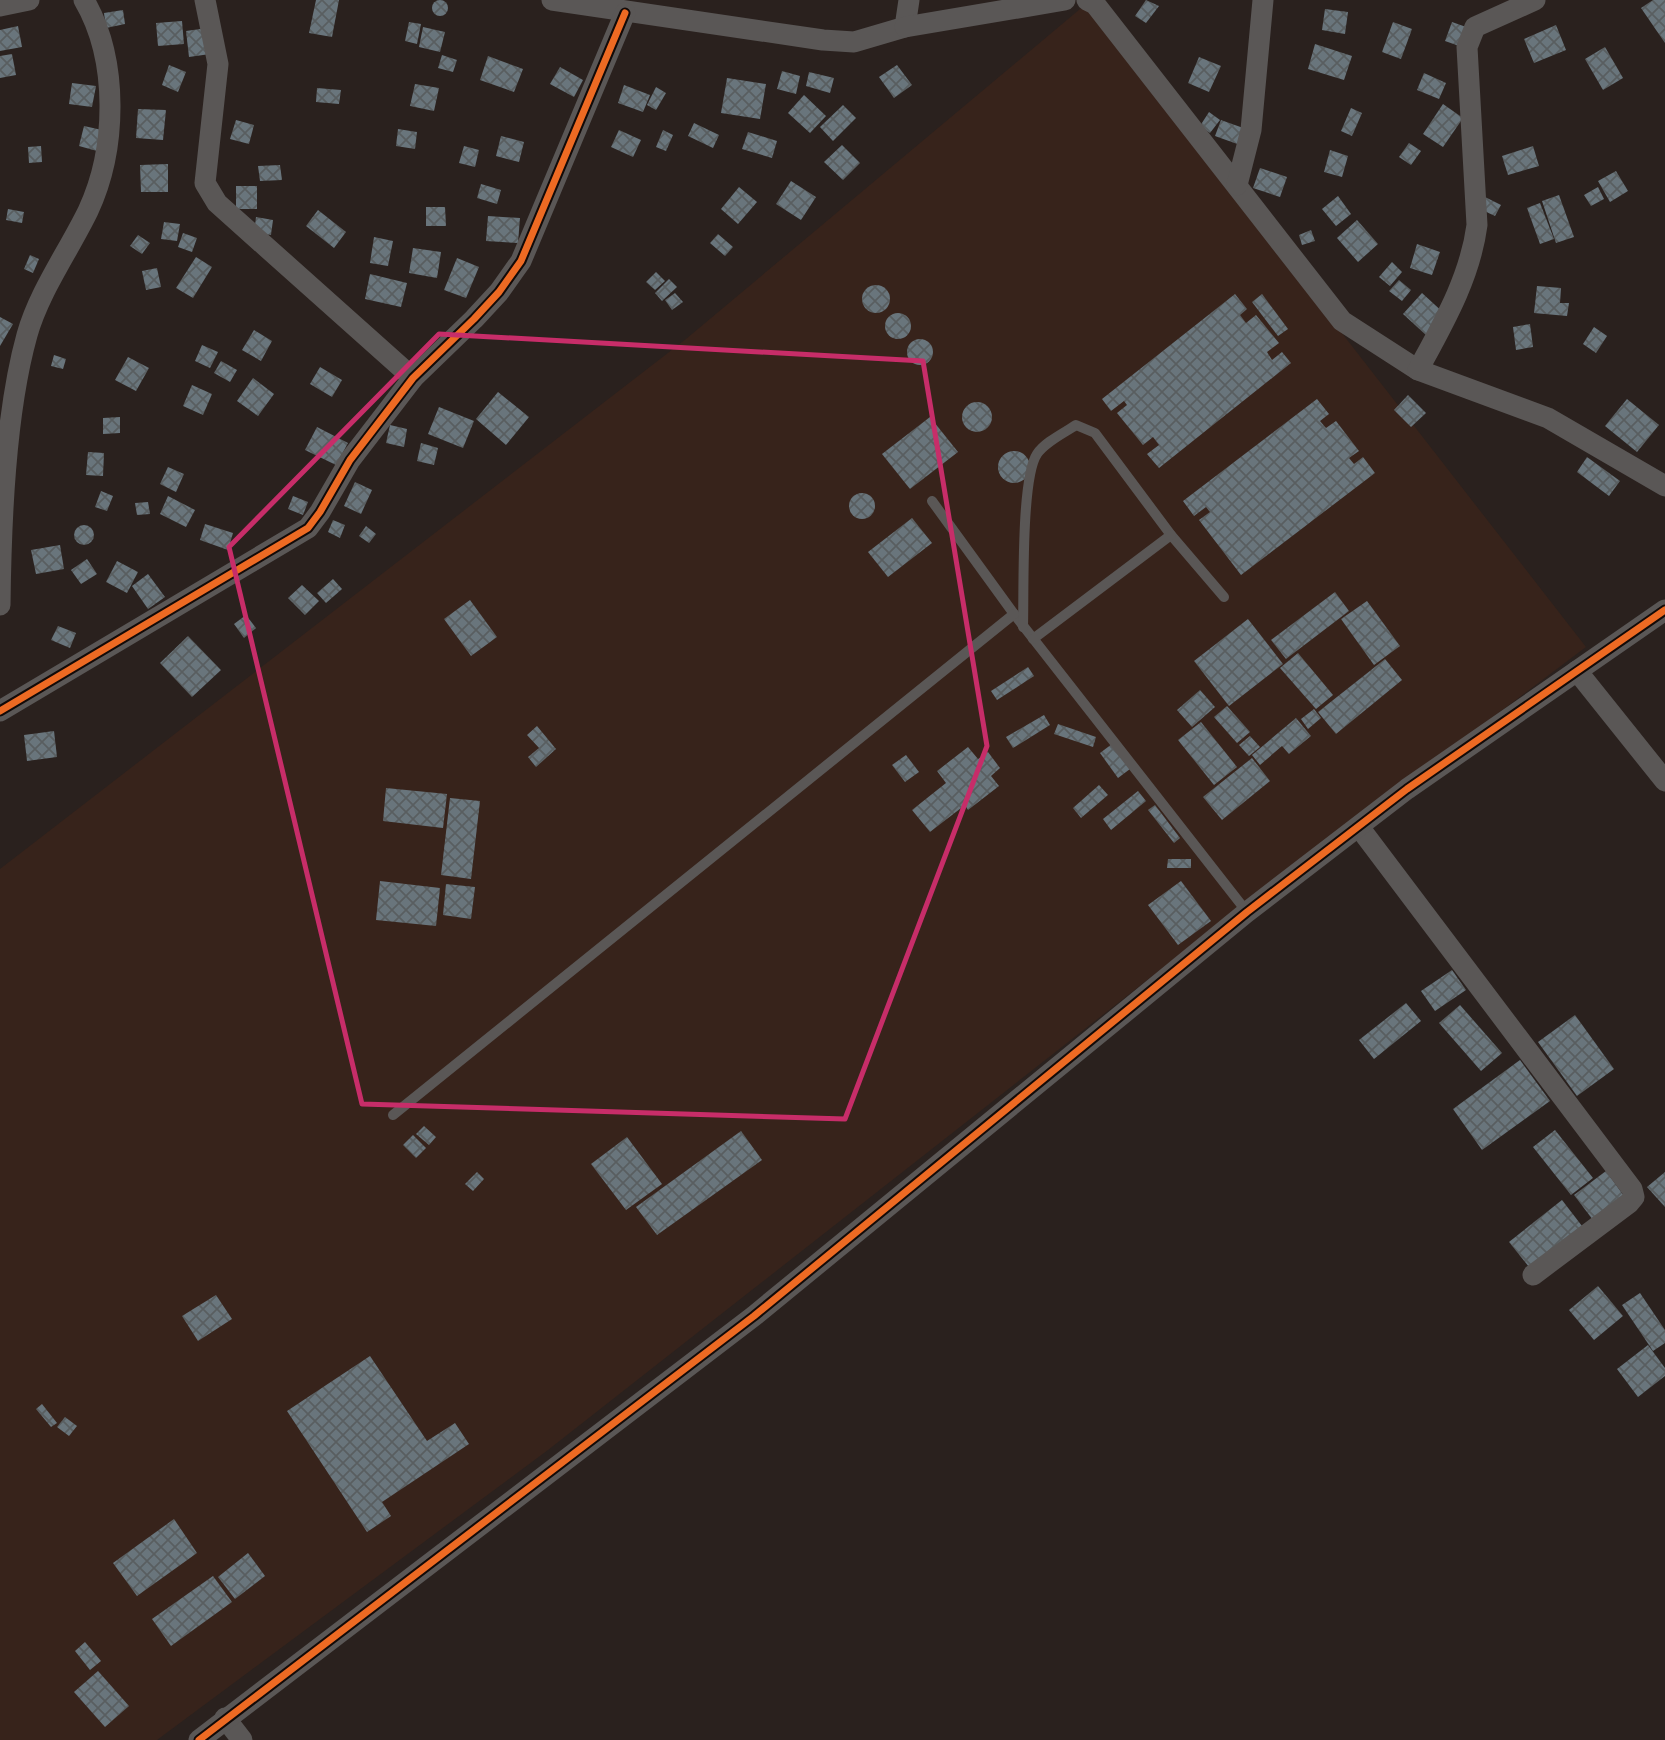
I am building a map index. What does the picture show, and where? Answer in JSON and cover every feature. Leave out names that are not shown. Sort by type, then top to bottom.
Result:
[{"type":"street","points":[[0,6],[29,0]]},
{"type":"street","points":[[0,605],[11,425],[27,334],[89,208],[107,148],[109,93],[102,38],[85,0]]},
{"type":"street","points":[[205,0],[218,64],[205,183],[218,203],[412,378]]},
{"type":"street","points":[[552,0],[625,13],[854,42],[905,27],[1065,0]]},
{"type":"street","points":[[905,27],[909,0]]},
{"type":"street","points":[[1087,0],[1095,4],[1342,321],[1418,370],[1548,418],[1665,486]]},
{"type":"street","points":[[1237,185],[1251,130],[1263,0]]},
{"type":"street","points":[[1418,370],[1451,307],[1474,247],[1477,225],[1467,47],[1470,35],[1475,27],[1535,0]]},
{"type":"street","points":[[0,711],[308,528],[320,513],[350,460],[412,378],[483,310],[521,261],[625,13]]},
{"type":"street","points":[[199,1740],[754,1316],[1247,912],[1359,827],[1665,610]]},
{"type":"street","points":[[1577,671],[1665,781]]},
{"type":"street","points":[[1359,827],[1632,1189],[1634,1197],[1629,1203],[1533,1275]]},
{"type":"street","points":[[225,1718],[242,1740]]},
{"type":"lane","points":[[1023,627],[1029,487],[1034,457],[1041,449],[1076,425],[1095,433],[1171,535],[1224,597]]},
{"type":"lane","points":[[932,501],[1023,627],[1247,912]]},
{"type":"lane","points":[[1033,639],[1171,535]]},
{"type":"lane","points":[[393,1115],[1014,614]]},
{"type":"highlighted area","points":[[439,334],[923,361],[987,746],[845,1119],[362,1104],[229,547]]},
{"type":"shaded area","points":[[1086,4],[1586,647],[1234,912],[548,1450],[157,1740],[0,1740],[0,869],[686,339]]},
{"type":"building","points":[[316,0],[339,0],[332,37],[309,33]]},
{"type":"building","points":[[440,0],[446,2],[446,14],[440,16],[434,14],[432,8],[434,2]]},
{"type":"building","points":[[1146,0],[1159,6],[1146,23],[1135,16]]},
{"type":"building","points":[[1653,0],[1665,0],[1665,43],[1641,8]]},
{"type":"building","points":[[1325,9],[1348,12],[1345,34],[1322,30]]},
{"type":"building","points":[[123,10],[125,24],[106,28],[104,13]]},
{"type":"building","points":[[182,21],[184,44],[158,46],[156,23]]},
{"type":"building","points":[[409,22],[421,24],[417,44],[405,41]]},
{"type":"building","points":[[1393,22],[1412,29],[1401,59],[1382,52]]},
{"type":"building","points":[[1452,22],[1469,28],[1462,47],[1445,41]]},
{"type":"building","points":[[1556,25],[1566,50],[1534,63],[1524,39]]},
{"type":"building","points":[[18,26],[22,47],[0,51],[0,30]]},
{"type":"building","points":[[423,27],[445,32],[440,52],[419,47]]},
{"type":"building","points":[[207,28],[210,54],[189,57],[186,31]]},
{"type":"building","points":[[1315,44],[1352,56],[1344,80],[1308,69]]},
{"type":"building","points":[[1605,47],[1623,78],[1603,90],[1585,59]]},
{"type":"building","points":[[12,54],[16,75],[0,78],[0,56]]},
{"type":"building","points":[[442,55],[457,60],[453,72],[438,68]]},
{"type":"building","points":[[488,56],[523,69],[514,92],[480,80]]},
{"type":"building","points":[[1199,57],[1221,66],[1209,92],[1188,83]]},
{"type":"building","points":[[169,65],[186,72],[178,92],[162,85]]},
{"type":"building","points":[[897,65],[912,85],[894,98],[879,77]]},
{"type":"building","points":[[560,67],[583,80],[574,97],[550,84]]},
{"type":"building","points":[[782,71],[800,76],[796,94],[777,89]]},
{"type":"building","points":[[809,72],[834,78],[830,93],[806,86]]},
{"type":"building","points":[[1424,73],[1446,83],[1439,99],[1417,90]]},
{"type":"building","points":[[727,78],[766,84],[760,119],[721,113]]},
{"type":"building","points":[[72,83],[96,86],[92,107],[69,104]]},
{"type":"building","points":[[415,84],[439,88],[434,111],[410,106]]},
{"type":"building","points":[[624,85],[650,95],[643,112],[618,103]]},
{"type":"building","points":[[656,87],[666,93],[656,110],[647,105]]},
{"type":"building","points":[[317,88],[341,90],[339,104],[316,102]]},
{"type":"building","points":[[804,95],[826,116],[810,133],[788,113]]},
{"type":"building","points":[[1443,104],[1463,118],[1443,147],[1423,134]]},
{"type":"building","points":[[843,105],[856,118],[833,141],[820,127]]},
{"type":"building","points":[[1351,108],[1362,113],[1352,136],[1341,131]]},
{"type":"building","points":[[138,109],[166,110],[163,140],[136,138]]},
{"type":"building","points":[[1209,112],[1220,120],[1210,133],[1200,126]]},
{"type":"building","points":[[236,120],[254,125],[249,144],[230,139]]},
{"type":"building","points":[[1221,120],[1246,129],[1240,145],[1215,136]]},
{"type":"building","points":[[694,123],[719,135],[713,148],[688,136]]},
{"type":"building","points":[[84,126],[102,130],[97,151],[79,146]]},
{"type":"building","points":[[398,129],[417,132],[415,149],[396,146]]},
{"type":"building","points":[[619,130],[641,140],[633,157],[611,147]]},
{"type":"building","points":[[663,130],[673,135],[666,151],[656,147]]},
{"type":"building","points":[[748,132],[777,141],[772,158],[742,149]]},
{"type":"building","points":[[501,136],[524,142],[519,162],[496,156]]},
{"type":"building","points":[[1409,143],[1421,151],[1411,165],[1399,157]]},
{"type":"building","points":[[842,145],[860,163],[843,180],[824,162]]},
{"type":"building","points":[[41,146],[42,162],[29,163],[28,147]]},
{"type":"building","points":[[464,146],[479,150],[475,167],[459,163]]},
{"type":"building","points":[[1533,146],[1539,166],[1508,175],[1502,156]]},
{"type":"building","points":[[1330,150],[1348,156],[1342,177],[1324,172]]},
{"type":"building","points":[[168,164],[168,192],[141,192],[140,165]]},
{"type":"building","points":[[280,165],[282,180],[260,181],[258,166]]},
{"type":"building","points":[[1260,168],[1287,177],[1280,197],[1253,188]]},
{"type":"building","points":[[1616,171],[1628,191],[1610,202],[1598,181]]},
{"type":"building","points":[[791,181],[816,197],[801,220],[776,204]]},
{"type":"building","points":[[481,184],[501,190],[497,204],[477,198]]},
{"type":"building","points":[[236,186],[257,186],[257,209],[236,209]]},
{"type":"building","points":[[739,187],[757,202],[738,224],[721,209]]},
{"type":"building","points":[[1598,187],[1604,199],[1591,206],[1584,195]]},
{"type":"building","points":[[1559,195],[1574,237],[1556,243],[1542,201]]},
{"type":"building","points":[[1338,196],[1351,214],[1336,226],[1322,209]]},
{"type":"building","points":[[1485,197],[1501,205],[1495,216],[1480,209]]},
{"type":"building","points":[[1540,203],[1554,239],[1540,244],[1527,208]]},
{"type":"building","points":[[426,207],[445,207],[446,226],[426,226]]},
{"type":"building","points":[[8,209],[24,212],[22,223],[6,220]]},
{"type":"building","points":[[318,210],[346,232],[334,248],[306,226]]},
{"type":"building","points":[[488,216],[520,218],[518,243],[486,241]]},
{"type":"building","points":[[256,217],[273,220],[271,235],[254,233]]},
{"type":"building","points":[[1357,220],[1378,244],[1358,262],[1337,238]]},
{"type":"building","points":[[164,222],[180,224],[177,241],[161,239]]},
{"type":"building","points":[[1311,230],[1315,241],[1302,245],[1299,235]]},
{"type":"building","points":[[183,233],[197,238],[192,252],[178,247]]},
{"type":"building","points":[[718,234],[733,247],[725,256],[710,243]]},
{"type":"building","points":[[138,235],[150,243],[142,254],[130,246]]},
{"type":"building","points":[[374,237],[393,241],[388,266],[370,263]]},
{"type":"building","points":[[1417,244],[1440,252],[1432,275],[1410,268]]},
{"type":"building","points":[[413,248],[441,252],[437,278],[409,273]]},
{"type":"building","points":[[30,255],[39,259],[33,273],[24,269]]},
{"type":"building","points":[[196,257],[212,267],[193,298],[176,288]]},
{"type":"building","points":[[457,258],[479,267],[466,298],[444,290]]},
{"type":"building","points":[[1392,262],[1402,272],[1390,286],[1379,277]]},
{"type":"building","points":[[157,268],[161,287],[146,290],[142,271]]},
{"type":"building","points":[[656,272],[665,281],[655,290],[646,282]]},
{"type":"building","points":[[370,274],[407,283],[401,307],[365,299]]},
{"type":"building","points":[[669,279],[677,287],[662,301],[655,293]]},
{"type":"building","points":[[1399,280],[1411,290],[1402,301],[1389,291]]},
{"type":"building","points":[[876,285],[886,289],[890,299],[886,309],[876,313],[866,309],[862,299],[866,289]]},
{"type":"building","points":[[1537,286],[1561,288],[1560,303],[1569,303],[1567,316],[1534,313]]},
{"type":"building","points":[[675,293],[683,302],[672,310],[665,300]]},
{"type":"building","points":[[1422,293],[1446,315],[1426,335],[1403,314]]},
{"type":"building","points":[[1235,294],[1247,309],[1240,315],[1246,323],[1256,315],[1279,343],[1267,352],[1272,360],[1282,352],[1291,363],[1159,468],[1147,454],[1159,445],[1153,437],[1143,445],[1117,413],[1127,405],[1124,401],[1111,411],[1102,399]]},
{"type":"building","points":[[1262,294],[1288,329],[1278,336],[1252,302]]},
{"type":"building","points":[[898,313],[907,317],[911,326],[907,335],[898,339],[889,335],[885,326],[889,317]]},
{"type":"building","points":[[0,317],[13,324],[0,346]]},
{"type":"building","points":[[1530,324],[1533,347],[1516,350],[1513,327]]},
{"type":"building","points":[[1594,327],[1607,336],[1596,353],[1583,344]]},
{"type":"building","points":[[254,330],[272,341],[261,361],[242,350]]},
{"type":"building","points":[[920,339],[929,343],[933,352],[929,361],[920,365],[911,361],[907,352],[911,343]]},
{"type":"building","points":[[202,345],[218,352],[210,368],[195,361]]},
{"type":"building","points":[[54,355],[66,359],[63,369],[51,366]]},
{"type":"building","points":[[128,357],[149,368],[136,391],[115,380]]},
{"type":"building","points":[[221,361],[237,370],[230,382],[214,373]]},
{"type":"building","points":[[320,367],[342,380],[332,397],[310,384]]},
{"type":"building","points":[[253,378],[274,394],[258,416],[237,401]]},
{"type":"building","points":[[192,385],[212,394],[203,415],[183,406]]},
{"type":"building","points":[[498,392],[529,417],[506,445],[476,419]]},
{"type":"building","points":[[1408,395],[1426,413],[1411,427],[1394,410]]},
{"type":"building","points":[[1317,399],[1329,414],[1320,421],[1326,428],[1336,421],[1359,451],[1349,458],[1354,464],[1363,457],[1375,473],[1241,575],[1199,520],[1210,512],[1206,507],[1194,516],[1183,501]]},
{"type":"building","points":[[1627,399],[1659,425],[1637,452],[1605,426]]},
{"type":"building","points":[[977,402],[988,406],[992,417],[988,428],[977,432],[966,428],[962,417],[966,406]]},
{"type":"building","points":[[439,407],[474,421],[463,448],[428,434]]},
{"type":"building","points":[[120,417],[120,433],[103,434],[103,418]]},
{"type":"building","points":[[930,417],[958,452],[910,489],[882,454]]},
{"type":"building","points":[[390,425],[407,429],[404,447],[386,443]]},
{"type":"building","points":[[317,427],[348,443],[336,465],[305,450]]},
{"type":"building","points":[[421,443],[438,448],[434,465],[417,461]]},
{"type":"building","points":[[1014,451],[1025,456],[1030,467],[1025,478],[1014,483],[1003,478],[998,467],[1003,456]]},
{"type":"building","points":[[88,452],[104,453],[103,476],[86,475]]},
{"type":"building","points":[[1587,457],[1620,481],[1609,496],[1577,472]]},
{"type":"building","points":[[168,467],[184,474],[176,492],[160,484]]},
{"type":"building","points":[[355,482],[372,490],[361,514],[344,506]]},
{"type":"building","points":[[101,491],[113,496],[107,511],[95,507]]},
{"type":"building","points":[[862,493],[871,497],[875,506],[871,515],[862,519],[853,515],[849,506],[853,497]]},
{"type":"building","points":[[168,496],[195,510],[186,527],[160,514]]},
{"type":"building","points":[[293,496],[308,502],[303,515],[288,509]]},
{"type":"building","points":[[148,502],[150,514],[137,515],[135,503]]},
{"type":"building","points":[[912,518],[932,543],[888,577],[868,552]]},
{"type":"building","points":[[333,520],[345,525],[340,538],[328,532]]},
{"type":"building","points":[[205,524],[233,533],[228,550],[200,540]]},
{"type":"building","points":[[84,525],[91,528],[94,535],[91,542],[84,545],[77,542],[74,535],[77,528]]},
{"type":"building","points":[[366,526],[376,534],[369,543],[359,536]]},
{"type":"building","points":[[60,545],[64,569],[36,574],[31,550]]},
{"type":"building","points":[[87,559],[97,574],[81,584],[71,570]]},
{"type":"building","points":[[117,561],[138,572],[127,593],[106,582]]},
{"type":"building","points":[[148,574],[165,597],[148,609],[132,586]]},
{"type":"building","points":[[333,579],[342,589],[326,603],[317,593]]},
{"type":"building","points":[[302,585],[319,601],[305,615],[288,598]]},
{"type":"building","points":[[1335,592],[1349,611],[1286,659],[1271,640]]},
{"type":"building","points":[[470,600],[497,637],[471,656],[444,619]]},
{"type":"building","points":[[1367,601],[1400,646],[1374,665],[1341,619]]},
{"type":"building","points":[[246,615],[256,628],[244,638],[234,624]]},
{"type":"building","points":[[1248,619],[1283,664],[1229,706],[1194,661]]},
{"type":"building","points":[[58,626],[76,633],[70,648],[51,640]]},
{"type":"building","points":[[188,636],[221,670],[192,697],[160,663]]},
{"type":"building","points":[[1298,653],[1333,695],[1316,709],[1280,668]]},
{"type":"building","points":[[1385,659],[1402,680],[1336,734],[1318,712]]},
{"type":"building","points":[[1028,667],[1034,676],[997,700],[991,691]]},
{"type":"building","points":[[1200,690],[1215,707],[1192,727],[1177,710]]},
{"type":"building","points":[[1227,706],[1250,732],[1237,743],[1214,717]]},
{"type":"building","points":[[1314,709],[1321,718],[1308,729],[1301,719]]},
{"type":"building","points":[[1044,715],[1050,725],[1013,748],[1006,737]]},
{"type":"building","points":[[1296,718],[1311,736],[1289,754],[1282,746],[1260,765],[1252,755]]},
{"type":"building","points":[[1201,722],[1237,767],[1214,785],[1178,740]]},
{"type":"building","points":[[1058,724],[1096,737],[1093,747],[1054,734]]},
{"type":"building","points":[[537,726],[556,749],[536,767],[528,757],[539,748],[527,735]]},
{"type":"building","points":[[54,731],[57,757],[27,761],[24,735]]},
{"type":"building","points":[[1250,736],[1260,747],[1249,756],[1239,745]]},
{"type":"building","points":[[1112,744],[1130,769],[1118,778],[1100,753]]},
{"type":"building","points":[[968,747],[978,759],[988,752],[1000,768],[991,776],[999,786],[968,810],[965,805],[930,832],[912,810],[946,783],[937,771]]},
{"type":"building","points":[[906,755],[919,772],[905,782],[892,765]]},
{"type":"building","points":[[1252,758],[1270,781],[1222,820],[1203,797]]},
{"type":"building","points":[[1099,785],[1108,795],[1081,818],[1073,808]]},
{"type":"building","points":[[386,788],[447,794],[443,828],[383,821]]},
{"type":"building","points":[[1138,791],[1146,801],[1111,830],[1103,819]]},
{"type":"building","points":[[450,798],[480,801],[471,879],[441,875]]},
{"type":"building","points":[[1155,805],[1180,838],[1174,843],[1148,810]]},
{"type":"building","points":[[1168,859],[1191,859],[1191,868],[1167,868]]},
{"type":"building","points":[[380,881],[440,888],[436,926],[376,920]]},
{"type":"building","points":[[1181,881],[1211,921],[1178,945],[1148,905]]},
{"type":"building","points":[[446,884],[475,887],[471,919],[443,915]]},
{"type":"building","points":[[1452,970],[1466,990],[1435,1011],[1421,991]]},
{"type":"building","points":[[1406,1003],[1421,1021],[1374,1059],[1359,1040]]},
{"type":"building","points":[[1460,1005],[1502,1053],[1481,1071],[1439,1023]]},
{"type":"building","points":[[1575,1015],[1614,1069],[1577,1096],[1538,1042]]},
{"type":"building","points":[[1520,1060],[1550,1101],[1482,1150],[1453,1109]]},
{"type":"building","points":[[424,1126],[436,1137],[429,1145],[416,1134]]},
{"type":"building","points":[[1555,1130],[1593,1178],[1571,1195],[1533,1147]]},
{"type":"building","points":[[741,1131],[762,1160],[657,1235],[636,1207]]},
{"type":"building","points":[[413,1135],[426,1148],[416,1158],[403,1145]]},
{"type":"building","points":[[627,1137],[662,1184],[626,1210],[591,1164]]},
{"type":"building","points":[[1606,1171],[1624,1196],[1593,1220],[1574,1195]]},
{"type":"building","points":[[477,1172],[484,1179],[473,1191],[465,1184]]},
{"type":"building","points":[[1665,1172],[1665,1207],[1647,1187]]},
{"type":"building","points":[[1562,1200],[1582,1226],[1529,1267],[1509,1242]]},
{"type":"building","points":[[1598,1286],[1623,1316],[1594,1340],[1569,1310]]},
{"type":"building","points":[[1640,1293],[1665,1330],[1665,1343],[1653,1351],[1622,1305]]},
{"type":"building","points":[[216,1295],[232,1319],[198,1341],[182,1316]]},
{"type":"building","points":[[1648,1345],[1665,1368],[1665,1376],[1638,1397],[1617,1369]]},
{"type":"building","points":[[370,1356],[427,1441],[455,1423],[469,1444],[382,1502],[391,1516],[367,1532],[287,1411]]},
{"type":"building","points":[[42,1404],[57,1423],[51,1427],[36,1409]]},
{"type":"building","points":[[65,1417],[77,1426],[69,1436],[57,1427]]},
{"type":"building","points":[[174,1519],[197,1553],[137,1596],[113,1563]]},
{"type":"building","points":[[248,1553],[265,1576],[235,1599],[218,1577]]},
{"type":"building","points":[[213,1576],[232,1602],[171,1646],[152,1619]]},
{"type":"building","points":[[85,1642],[101,1661],[90,1670],[75,1651]]},
{"type":"building","points":[[98,1671],[129,1706],[105,1727],[74,1692]]},
{"type":"cycle path","points":[[0,711],[308,528],[350,460],[413,378],[499,292],[521,261],[625,13]]},
{"type":"cycle path","points":[[199,1740],[754,1316],[1247,912],[1407,789],[1665,610]]}]
